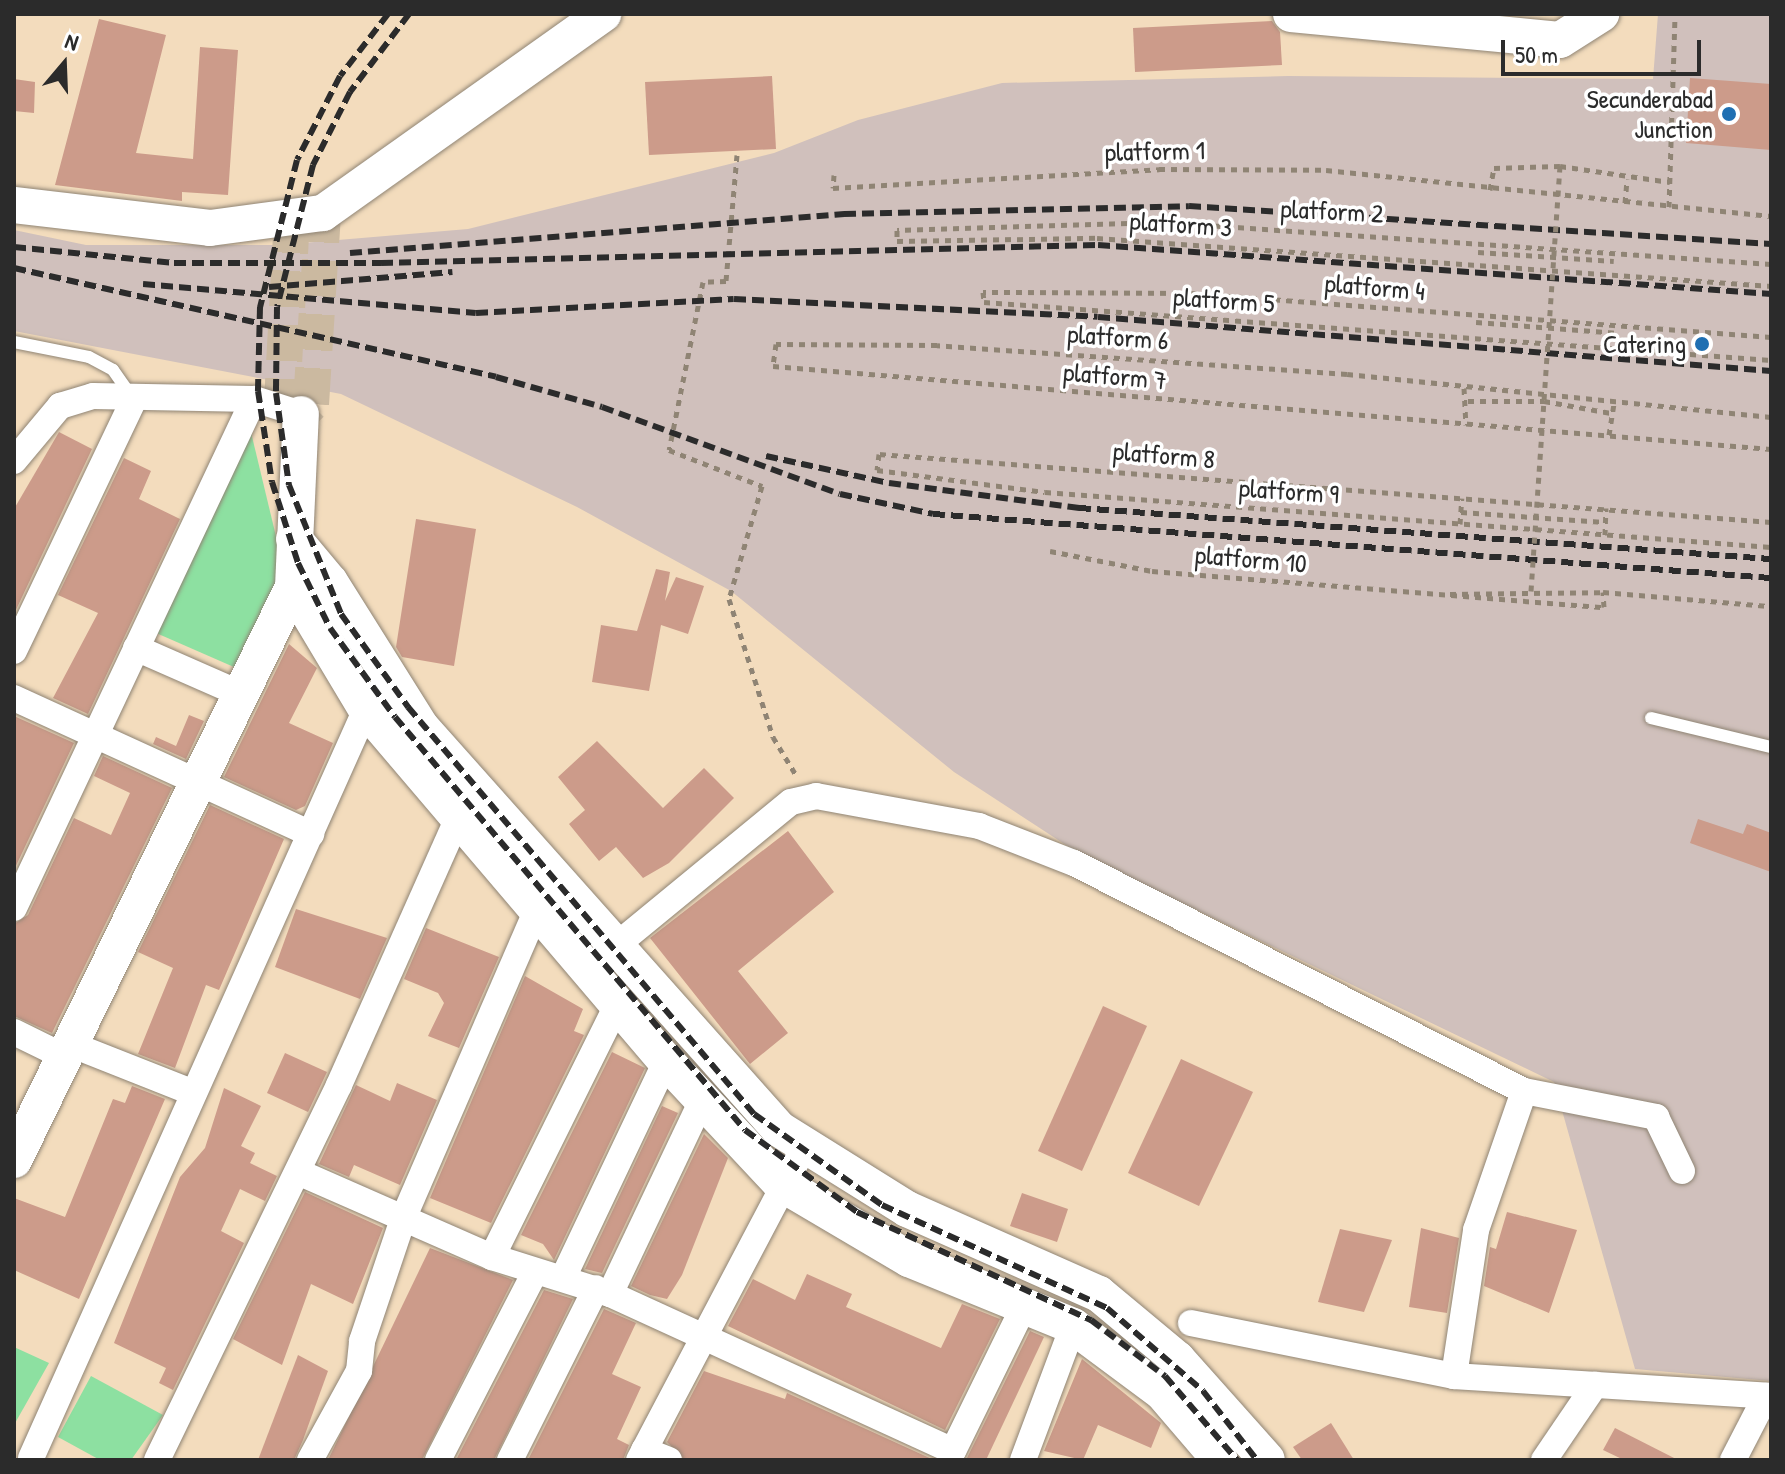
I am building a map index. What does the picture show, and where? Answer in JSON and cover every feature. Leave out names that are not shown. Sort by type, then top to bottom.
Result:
[{"type":"street","points":[[14,205],[210,228],[323,213],[603,14]]},
{"type":"street","points":[[1291,14],[1560,40],[1601,14]]},
{"type":"street","points":[[14,1160],[293,587],[301,414],[254,399],[71,399],[49,416],[17,464]]},
{"type":"street","points":[[14,651],[134,399]]},
{"type":"street","points":[[14,908],[92,734],[254,399]]},
{"type":"street","points":[[294,539],[330,582],[388,681],[554,879],[600,959],[617,1005],[780,1183],[909,1259],[1026,1302],[1172,1378],[1220,1460]]},
{"type":"street","points":[[293,587],[366,709],[533,908],[600,959],[779,1129],[907,1209],[1081,1286],[1172,1378],[1267,1460]]},
{"type":"street","points":[[136,648],[241,694]]},
{"type":"street","points":[[27,1456],[366,709],[388,681]]},
{"type":"street","points":[[14,698],[311,834]]},
{"type":"street","points":[[600,959],[791,802],[816,796],[979,826],[1074,863],[1524,1091],[1656,1117],[1682,1171]]},
{"type":"street","points":[[157,1460],[298,1172],[457,820]]},
{"type":"street","points":[[310,1460],[359,1371],[362,1341],[403,1219],[533,908],[554,879]]},
{"type":"street","points":[[492,1257],[617,1005]]},
{"type":"street","points":[[14,1032],[194,1093]]},
{"type":"street","points":[[564,1276],[666,1061]]},
{"type":"street","points":[[1454,1376],[1476,1230],[1524,1091]]},
{"type":"street","points":[[510,1460],[603,1291],[702,1100]]},
{"type":"street","points":[[669,1460],[642,1455],[701,1333],[780,1183],[805,1145]]},
{"type":"street","points":[[298,1172],[492,1257],[535,1272],[564,1276],[603,1291],[701,1333],[953,1451],[1026,1302]]},
{"type":"street","points":[[438,1460],[535,1272]]},
{"type":"street","points":[[1023,1460],[1081,1286]]},
{"type":"street","points":[[1191,1323],[1454,1376],[1769,1396],[1733,1460]]},
{"type":"street","points":[[1544,1460],[1595,1385]]},
{"type":"lane","points":[[14,342],[89,357],[113,370],[134,399]]},
{"type":"lane","points":[[1651,718],[1771,747]]},
{"type":"path","points":[[1669,207],[1675,14]]},
{"type":"path","points":[[737,155],[726,281],[703,282],[669,450],[762,486],[734,564],[732,615],[773,737],[816,796]]},
{"type":"path","points":[[1490,190],[1494,168],[1560,166],[1627,179],[1670,182]]},
{"type":"path","points":[[1531,591],[1560,166]]},
{"type":"path","name":"platform 1","points":[[834,175],[833,188],[1159,169],[1326,170],[1490,190],[1771,216]]},
{"type":"path","points":[[1625,203],[1627,179]]},
{"type":"path","name":"platform 2","points":[[897,230],[1163,222],[1771,264]]},
{"type":"path","name":"platform 3","points":[[897,230],[897,241],[1097,238],[1771,286]]},
{"type":"path","points":[[1473,264],[1478,252],[1476,242]]},
{"type":"path","points":[[1478,252],[1553,254],[1614,261]]},
{"type":"path","points":[[1616,274],[1614,261],[1620,252]]},
{"type":"path","name":"platform 4","points":[[983,292],[1190,293],[1620,330],[1771,337]]},
{"type":"path","name":"platform 5","points":[[983,292],[984,302],[1771,360]]},
{"type":"path","points":[[1471,338],[1476,319],[1620,330],[1620,348]]},
{"type":"path","name":"platform 6","points":[[775,352],[776,344],[937,345],[1464,388],[1771,417]]},
{"type":"path","name":"platform 7","points":[[775,352],[773,366],[1771,449]]},
{"type":"path","points":[[1464,388],[1468,401],[1466,425]]},
{"type":"path","points":[[1468,401],[1544,401],[1611,413]]},
{"type":"path","points":[[1609,435],[1614,404]]},
{"type":"path","name":"platform 8","points":[[877,470],[879,454],[1771,522]]},
{"type":"path","name":"platform 9","points":[[877,470],[1045,492],[1771,547]]},
{"type":"path","points":[[1460,524],[1462,498]]},
{"type":"path","points":[[1605,535],[1606,508]]},
{"type":"path","points":[[1461,512],[1538,513],[1605,522]]},
{"type":"path","name":"platform 10","points":[[1050,551],[1152,571],[1450,592],[1604,607],[1603,592]]},
{"type":"path","points":[[1450,592],[1603,592],[1771,606]]},
{"type":"shaded area","points":[[1658,14],[1771,14],[1771,1381],[1635,1369],[1554,1082],[1078,853],[954,772],[731,591],[577,507],[341,394],[14,331],[14,230],[86,245],[279,245],[468,229],[774,153],[858,120],[1002,83],[1288,76],[1653,79]]},
{"type":"green space","points":[[249,424],[286,578],[243,671],[147,629]]},
{"type":"green space","points":[[14,1347],[49,1363],[14,1425]]},
{"type":"green space","points":[[91,1376],[163,1415],[131,1460],[100,1460],[58,1437]]},
{"type":"building","points":[[99,19],[166,35],[136,153],[193,159],[200,47],[238,50],[228,195],[182,192],[182,201],[55,185]]},
{"type":"building","points":[[1272,21],[1280,32],[1282,65],[1135,72],[1133,28]]},
{"type":"building","points":[[772,76],[776,149],[649,155],[645,82]]},
{"type":"building","name":"Secunderabad Junction","points":[[1690,78],[1771,84],[1771,150],[1686,143]]},
{"type":"building","points":[[14,79],[35,82],[34,113],[14,111]]},
{"type":"building","points":[[59,432],[92,449],[14,614],[14,509]]},
{"type":"building","points":[[124,458],[151,471],[139,499],[180,519],[88,714],[53,698],[98,613],[58,595]]},
{"type":"building","points":[[416,519],[476,529],[454,666],[402,657],[396,647]]},
{"type":"building","points":[[656,569],[670,572],[665,601],[676,577],[704,586],[688,634],[661,625],[649,691],[592,682],[601,625],[637,631]]},
{"type":"building","points":[[289,644],[317,668],[289,723],[333,743],[305,806],[296,810],[224,777]]},
{"type":"building","points":[[189,715],[204,721],[186,759],[153,744],[156,737],[176,746]]},
{"type":"building","points":[[14,716],[74,743],[14,870]]},
{"type":"building","points":[[597,741],[663,808],[704,768],[734,798],[669,863],[643,878],[616,847],[599,861],[569,824],[585,810],[558,777]]},
{"type":"building","points":[[103,756],[172,788],[52,1033],[14,1016],[14,924],[28,915],[74,818],[111,835],[130,793],[94,776]]},
{"type":"building","points":[[210,805],[284,839],[219,990],[206,985],[175,1068],[138,1054],[173,968],[138,952]]},
{"type":"building","points":[[1698,819],[1743,834],[1747,824],[1771,833],[1771,872],[1690,843]]},
{"type":"building","points":[[788,831],[834,892],[738,971],[788,1033],[750,1064],[650,938]]},
{"type":"building","points":[[296,909],[387,938],[360,999],[275,967]]},
{"type":"building","points":[[426,928],[499,957],[459,1048],[428,1036],[444,1003],[438,993],[404,979]]},
{"type":"building","points":[[525,976],[583,1009],[574,1031],[584,1035],[491,1223],[430,1198]]},
{"type":"building","points":[[1103,1006],[1147,1026],[1082,1171],[1038,1151]]},
{"type":"building","points":[[612,1052],[645,1068],[554,1260],[543,1244],[521,1235]]},
{"type":"building","points":[[285,1053],[327,1072],[308,1112],[267,1093]]},
{"type":"building","points":[[1181,1059],[1253,1092],[1199,1206],[1128,1173]]},
{"type":"building","points":[[397,1083],[437,1100],[400,1185],[354,1165],[349,1177],[319,1164],[356,1085],[390,1101]]},
{"type":"building","points":[[132,1086],[165,1099],[79,1299],[14,1270],[14,1198],[65,1217],[113,1099],[125,1103]]},
{"type":"building","points":[[224,1088],[261,1106],[241,1146],[255,1153],[250,1163],[277,1176],[265,1201],[240,1189],[221,1231],[244,1243],[173,1390],[159,1383],[166,1368],[114,1343],[180,1177],[205,1148]]},
{"type":"building","points":[[662,1106],[678,1113],[602,1273],[585,1269]]},
{"type":"building","points":[[704,1134],[728,1158],[682,1275],[667,1299],[650,1295],[631,1286]]},
{"type":"building","points":[[305,1192],[383,1228],[353,1304],[311,1284],[282,1365],[233,1339]]},
{"type":"building","points":[[1022,1193],[1068,1209],[1057,1242],[1010,1226]]},
{"type":"building","points":[[1507,1212],[1577,1230],[1549,1313],[1484,1286],[1490,1247],[1496,1249]]},
{"type":"building","points":[[1421,1228],[1459,1238],[1447,1313],[1409,1307]]},
{"type":"building","points":[[1340,1229],[1392,1240],[1364,1312],[1318,1302]]},
{"type":"building","points":[[430,1248],[513,1280],[422,1460],[328,1460]]},
{"type":"building","points":[[807,1274],[852,1294],[846,1307],[941,1348],[962,1304],[1000,1319],[945,1430],[728,1326],[753,1279],[795,1300]]},
{"type":"building","points":[[544,1290],[573,1299],[494,1460],[456,1460]]},
{"type":"building","points":[[604,1309],[636,1323],[612,1374],[641,1387],[617,1439],[629,1445],[623,1460],[528,1460]]},
{"type":"building","points":[[1030,1331],[1044,1337],[986,1460],[966,1460]]},
{"type":"building","points":[[298,1355],[328,1371],[303,1440],[294,1460],[258,1460]]},
{"type":"building","points":[[1082,1359],[1161,1423],[1151,1448],[1098,1425],[1083,1460],[1044,1451]]},
{"type":"building","points":[[704,1371],[785,1399],[787,1393],[934,1460],[685,1460],[667,1442]]},
{"type":"building","points":[[1331,1423],[1354,1460],[1302,1460],[1293,1447]]},
{"type":"building","points":[[1615,1428],[1678,1460],[1624,1460],[1603,1450]]},
{"type":"tunnel","points":[[292,217],[282,400],[301,414],[311,404],[323,213]]},
{"type":"railway","points":[[388,14],[340,76],[297,160],[260,307],[258,391],[272,482],[298,563],[330,628],[395,717],[745,1130],[857,1212],[1091,1320],[1165,1376],[1237,1460]]},
{"type":"railway","points":[[409,14],[350,92],[313,165],[277,307],[276,393],[289,485],[341,614],[408,707],[754,1114],[882,1205],[1107,1308],[1203,1391],[1257,1460]]},
{"type":"railway","points":[[350,253],[844,214],[1189,206],[1771,244]]},
{"type":"railway","points":[[14,247],[174,263],[381,263],[1098,245],[1771,294]]},
{"type":"railway","points":[[14,268],[496,377],[602,407],[840,494],[933,514],[1771,578]]},
{"type":"railway","points":[[269,287],[452,272]]},
{"type":"railway","points":[[143,284],[476,313],[734,299],[1098,317],[1771,371]]},
{"type":"railway","points":[[766,456],[889,483],[1079,508],[1771,559]]},
{"type":"place","name":"Secunderabad Junction","points":[[1729,114]]},
{"type":"place","name":"Catering","points":[[1702,344]]}]
